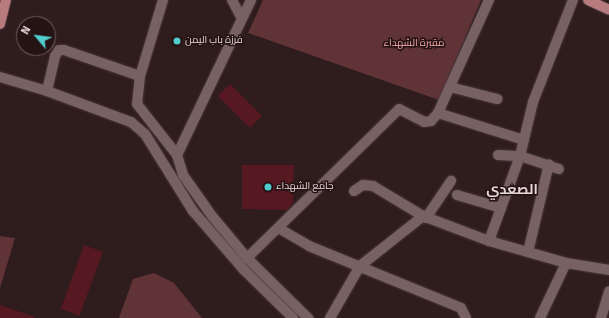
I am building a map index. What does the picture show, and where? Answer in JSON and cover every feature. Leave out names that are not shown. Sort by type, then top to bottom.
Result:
[{"type":"main road","points":[[0,24],[6,0]]},
{"type":"main road","points":[[588,0],[609,10]]},
{"type":"street","points":[[163,0],[140,76],[139,110],[155,124],[176,155],[183,175],[247,258],[308,318]]},
{"type":"street","points":[[232,0],[241,18]]},
{"type":"street","points":[[176,155],[251,0]]},
{"type":"street","points":[[247,258],[280,229],[399,109],[424,122],[431,120],[438,113],[489,0]]},
{"type":"street","points":[[489,240],[520,156],[533,102],[573,0]]},
{"type":"street","points":[[47,91],[59,50],[140,76]]},
{"type":"street","points":[[0,77],[47,91],[131,122],[145,134],[192,211],[244,270],[293,318]]},
{"type":"street","points":[[450,87],[497,99]]},
{"type":"street","points":[[438,113],[524,140]]},
{"type":"street","points":[[498,155],[520,156],[549,164],[559,169]]},
{"type":"street","points":[[528,252],[549,164]]},
{"type":"street","points":[[330,318],[360,266],[424,217],[451,181]]},
{"type":"street","points":[[354,192],[363,185],[372,186],[424,217],[489,240],[566,263],[609,270]]},
{"type":"street","points":[[457,194],[501,208]]},
{"type":"street","points":[[280,229],[309,246],[461,308],[466,318]]},
{"type":"street","points":[[540,318],[566,263]]},
{"type":"street","points":[[601,318],[609,291]]},
{"type":"green space","name":"مقبرة الشهداء","points":[[263,0],[481,0],[439,100],[248,33]]},
{"type":"green space","points":[[0,236],[15,238],[0,288]]},
{"type":"green space","points":[[154,273],[174,283],[202,318],[119,318],[133,279]]},
{"type":"building","points":[[230,84],[262,116],[250,128],[218,96]]},
{"type":"building","name":"جامع الشهداء","points":[[242,165],[294,165],[293,203],[287,210],[242,209]]},
{"type":"building","points":[[84,245],[103,252],[80,316],[61,309]]},
{"type":"building","points":[[0,305],[35,317],[0,318]]},
{"type":"place","name":"فرزة باب اليمن","points":[[177,41]]},
{"type":"place","name":"جامع الشهداء","points":[[268,187]]},
{"type":"district","name":"الصعدي","points":[[512,190]]}]
